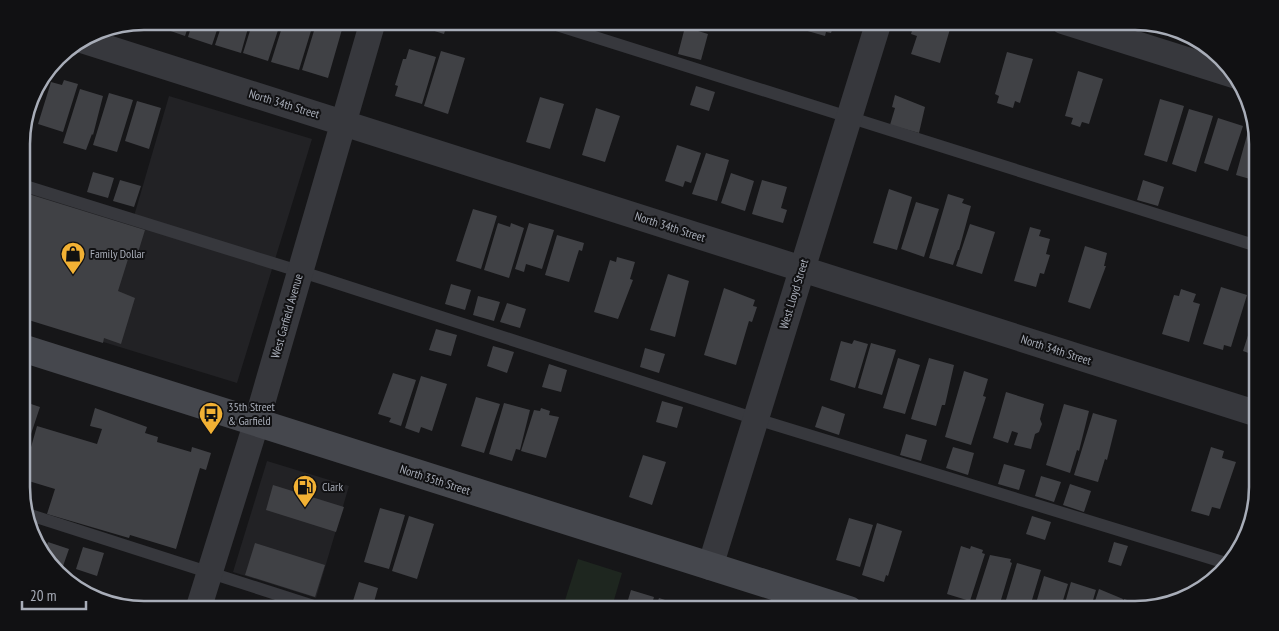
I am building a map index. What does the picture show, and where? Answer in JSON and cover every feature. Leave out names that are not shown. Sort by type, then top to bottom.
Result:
[{"type":"main road","name":"North 35th Street","points":[[30,351],[256,424],[820,601]]},
{"type":"street","name":"West Garfield Avenue","points":[[201,601],[256,424],[370,30]]},
{"type":"street","name":"West Lloyd Street","points":[[710,567],[876,30]]},
{"type":"street","points":[[1091,30],[1223,72]]},
{"type":"street","name":"North 34th Street","points":[[92,43],[1249,411]]},
{"type":"lane","points":[[572,30],[1249,243]]},
{"type":"lane","points":[[30,188],[300,272],[756,419],[1221,562]]},
{"type":"lane","points":[[34,516],[298,601]]},
{"type":"shaded area","points":[[169,96],[312,139],[237,383],[30,319],[30,192],[132,223]]},
{"type":"shaded area","points":[[267,461],[349,486],[316,598],[233,572]]},
{"type":"shaded area","points":[[578,559],[622,573],[614,601],[565,601]]},
{"type":"building","points":[[168,30],[187,30],[185,36]]},
{"type":"building","points":[[190,30],[217,30],[212,45],[188,37]]},
{"type":"building","points":[[220,30],[247,30],[241,53],[215,45]]},
{"type":"building","points":[[250,30],[278,30],[268,61],[243,53]]},
{"type":"building","points":[[281,30],[311,30],[299,70],[271,62]]},
{"type":"building","points":[[314,30],[342,30],[328,78],[302,70]]},
{"type":"building","points":[[431,30],[445,30],[444,34]]},
{"type":"building","points":[[684,30],[695,30],[708,34],[701,60],[678,54]]},
{"type":"building","points":[[804,30],[832,30],[831,33],[826,32],[825,36]]},
{"type":"building","points":[[912,30],[950,30],[940,63],[911,54],[917,36],[911,34]]},
{"type":"building","points":[[409,49],[436,57],[422,104],[395,96],[398,86],[395,85],[403,59],[406,59]]},
{"type":"building","points":[[441,51],[465,58],[448,114],[424,106]]},
{"type":"building","points":[[1007,52],[1033,59],[1020,103],[1015,101],[1013,108],[997,103],[999,96],[995,94]]},
{"type":"building","points":[[1078,71],[1103,79],[1089,124],[1082,122],[1080,127],[1071,124],[1073,118],[1065,116]]},
{"type":"building","points":[[64,80],[78,84],[63,132],[38,124],[51,82],[62,85]]},
{"type":"building","points":[[696,86],[715,92],[709,111],[690,105]]},
{"type":"building","points":[[80,89],[103,96],[93,135],[86,150],[63,143]]},
{"type":"building","points":[[109,93],[133,100],[117,152],[93,145]]},
{"type":"building","points":[[895,95],[925,107],[919,133],[890,125],[895,108],[892,107]]},
{"type":"building","points":[[540,97],[564,104],[550,149],[526,142]]},
{"type":"building","points":[[1160,99],[1184,106],[1167,162],[1144,155]]},
{"type":"building","points":[[137,101],[161,108],[149,149],[125,141]]},
{"type":"building","points":[[596,108],[620,116],[605,162],[582,155]]},
{"type":"building","points":[[1189,109],[1213,116],[1196,172],[1172,164]]},
{"type":"building","points":[[1218,118],[1243,126],[1228,171],[1204,163]]},
{"type":"building","points":[[1248,131],[1249,179],[1236,175]]},
{"type":"building","points":[[677,145],[701,153],[691,183],[685,181],[683,187],[665,181]]},
{"type":"building","points":[[706,153],[729,160],[717,201],[692,194]]},
{"type":"building","points":[[93,172],[114,178],[108,198],[87,192]]},
{"type":"building","points":[[731,173],[754,181],[745,211],[721,203]]},
{"type":"building","points":[[120,180],[141,186],[134,207],[113,201]]},
{"type":"building","points":[[762,180],[787,187],[781,208],[787,210],[783,223],[752,214]]},
{"type":"building","points":[[1143,180],[1164,187],[1158,206],[1137,200]]},
{"type":"building","points":[[889,189],[912,197],[897,250],[873,243]]},
{"type":"building","name":"Family Dollar","points":[[30,194],[145,230],[136,259],[129,256],[118,291],[135,298],[121,344],[104,338],[103,343],[30,320]]},
{"type":"building","points":[[948,194],[964,199],[962,203],[971,206],[953,265],[929,258]]},
{"type":"building","points":[[916,202],[939,209],[924,257],[901,249]]},
{"type":"building","points":[[473,209],[497,216],[481,269],[456,261]]},
{"type":"building","points":[[498,223],[510,227],[511,223],[524,228],[509,278],[484,270]]},
{"type":"building","points":[[529,223],[554,230],[542,269],[526,264],[524,272],[515,269]]},
{"type":"building","points":[[970,224],[995,232],[982,274],[956,266]]},
{"type":"building","points":[[1030,227],[1041,230],[1039,236],[1050,239],[1046,254],[1050,255],[1044,274],[1040,273],[1036,287],[1014,281]]},
{"type":"building","points":[[557,235],[584,243],[582,251],[579,250],[569,282],[545,275]]},
{"type":"building","points":[[1085,246],[1107,253],[1104,266],[1106,266],[1090,309],[1068,302]]},
{"type":"building","points":[[617,257],[635,262],[630,279],[633,280],[618,319],[594,312],[610,260],[616,262]]},
{"type":"building","points":[[668,274],[689,281],[675,337],[650,330]]},
{"type":"building","points":[[451,284],[471,290],[465,310],[445,304]]},
{"type":"building","points":[[1221,287],[1247,295],[1231,347],[1224,345],[1223,350],[1203,344]]},
{"type":"building","points":[[724,288],[755,300],[753,306],[757,307],[752,322],[749,321],[736,365],[704,355]]},
{"type":"building","points":[[1181,289],[1196,294],[1193,302],[1200,304],[1189,342],[1162,334],[1174,295],[1179,296]]},
{"type":"building","points":[[478,296],[500,302],[494,321],[473,315]]},
{"type":"building","points":[[507,303],[526,309],[520,328],[500,322]]},
{"type":"building","points":[[436,329],[457,335],[451,356],[429,350]]},
{"type":"building","points":[[1249,332],[1249,353],[1243,351]]},
{"type":"building","points":[[854,340],[868,344],[855,388],[830,380],[841,341],[852,344]]},
{"type":"building","points":[[871,343],[896,350],[882,395],[858,388]]},
{"type":"building","points":[[493,346],[514,352],[507,373],[487,366]]},
{"type":"building","points":[[645,348],[665,354],[659,373],[640,367]]},
{"type":"building","points":[[898,358],[920,365],[905,414],[883,408]]},
{"type":"building","points":[[929,358],[954,365],[945,405],[942,405],[936,426],[911,419]]},
{"type":"building","points":[[549,364],[567,370],[561,392],[542,387]]},
{"type":"building","points":[[964,371],[988,379],[983,396],[986,397],[971,445],[945,437]]},
{"type":"building","points":[[393,373],[416,380],[401,426],[389,422],[391,418],[378,414]]},
{"type":"building","points":[[421,376],[447,384],[432,431],[421,427],[419,433],[405,428]]},
{"type":"building","points":[[1006,392],[1044,404],[1040,419],[1042,424],[1039,432],[1035,434],[1031,449],[1014,445],[1018,433],[1012,431],[1008,443],[993,438]]},
{"type":"building","points":[[476,397],[500,404],[484,453],[461,446]]},
{"type":"building","points":[[662,401],[683,407],[677,428],[656,422]]},
{"type":"building","points":[[504,403],[530,410],[520,450],[516,449],[512,461],[489,454]]},
{"type":"building","points":[[30,404],[40,407],[30,437]]},
{"type":"building","points":[[1064,404],[1089,411],[1079,451],[1077,450],[1070,473],[1046,465]]},
{"type":"building","points":[[822,406],[845,414],[839,435],[815,427]]},
{"type":"building","points":[[95,408],[147,427],[145,433],[158,437],[157,442],[191,452],[192,447],[211,453],[206,470],[200,468],[176,549],[130,535],[129,538],[47,514],[55,489],[30,481],[30,451],[37,426],[97,444],[102,429],[90,426]]},
{"type":"building","points":[[541,408],[550,411],[549,415],[559,417],[546,458],[521,451],[534,410],[540,411]]},
{"type":"building","points":[[1093,413],[1117,420],[1107,460],[1105,459],[1098,482],[1074,475]]},
{"type":"building","points":[[906,434],[927,440],[921,461],[900,455]]},
{"type":"building","points":[[953,447],[974,453],[968,475],[946,468]]},
{"type":"building","points":[[1211,447],[1224,451],[1222,458],[1236,462],[1220,509],[1212,507],[1209,516],[1191,511]]},
{"type":"building","points":[[643,455],[666,462],[652,505],[629,497]]},
{"type":"building","points":[[1004,464],[1025,470],[1019,490],[998,484]]},
{"type":"building","points":[[1041,476],[1061,482],[1054,502],[1035,496]]},
{"type":"building","points":[[1070,484],[1091,491],[1084,512],[1063,505]]},
{"type":"building","name":"Clark","points":[[273,485],[344,507],[336,532],[266,510]]},
{"type":"building","points":[[380,508],[405,515],[389,569],[364,562]]},
{"type":"building","points":[[409,516],[434,524],[417,579],[392,571]]},
{"type":"building","points":[[1032,516],[1051,522],[1045,540],[1026,534]]},
{"type":"building","points":[[849,518],[873,525],[860,567],[836,560]]},
{"type":"building","points":[[877,523],[902,531],[888,576],[886,575],[884,582],[862,575]]},
{"type":"building","points":[[48,542],[69,549],[63,567],[58,562],[47,546]]},
{"type":"building","points":[[1114,542],[1128,546],[1121,566],[1108,562]]},
{"type":"building","points":[[255,543],[325,565],[315,597],[245,575]]},
{"type":"building","points":[[961,546],[970,549],[971,546],[983,550],[982,553],[985,554],[970,601],[947,594]]},
{"type":"building","points":[[83,547],[104,553],[97,576],[76,569]]},
{"type":"building","points":[[990,555],[1011,559],[1010,562],[1012,563],[1001,601],[975,601]]},
{"type":"building","points":[[1017,563],[1041,570],[1032,601],[1006,601]]},
{"type":"building","points":[[1044,576],[1068,584],[1063,601],[1037,601]]},
{"type":"building","points":[[359,582],[378,588],[374,601],[353,601]]},
{"type":"building","points":[[1071,582],[1096,590],[1093,601],[1066,601]]},
{"type":"building","points":[[1099,589],[1123,599],[1122,601],[1095,601]]},
{"type":"building","points":[[631,590],[654,597],[653,601],[628,601]]},
{"type":"place","name":"Family Dollar","points":[[73,275]]},
{"type":"place","name":"35th Street & Garfield","points":[[211,435]]},
{"type":"place","name":"Clark","points":[[305,508]]}]
